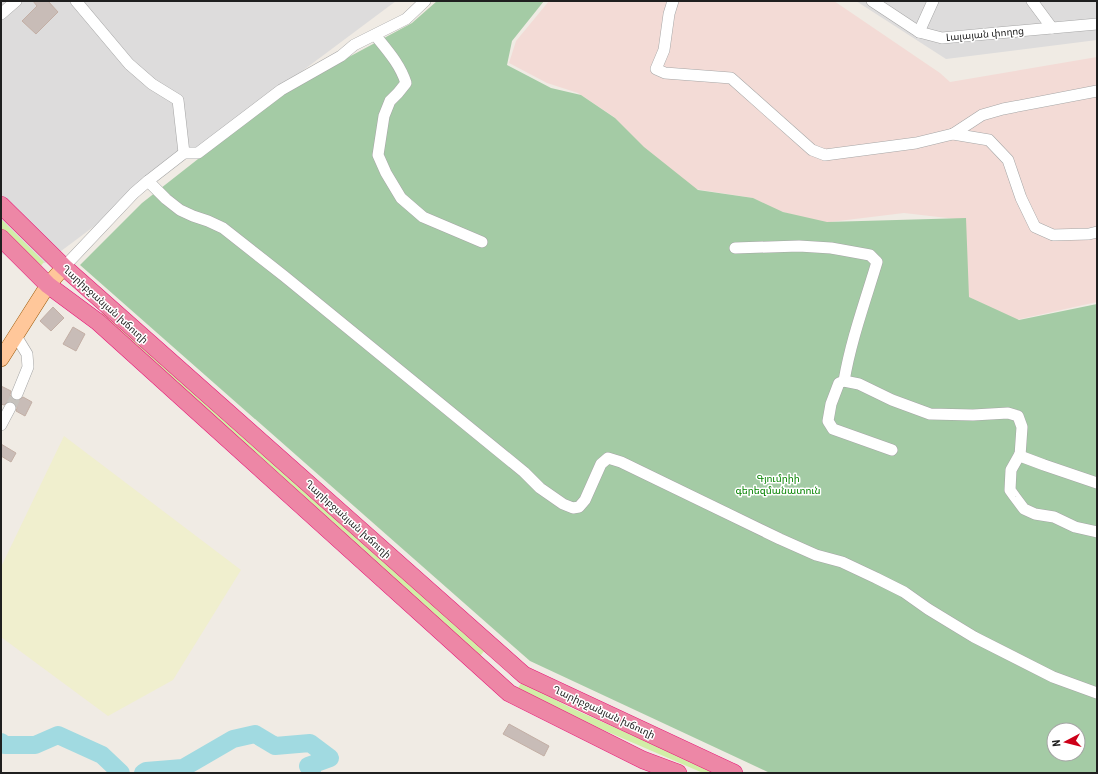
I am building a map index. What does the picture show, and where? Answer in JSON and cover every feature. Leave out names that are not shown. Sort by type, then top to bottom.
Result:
[{"type":"highway","name":"Ղարիբջանյան խճուղի","points":[[1,206],[64,267],[520,672],[734,773]]},
{"type":"highway","name":"Ղարիբջանյան խճուղի","points":[[1,238],[48,285],[98,322],[509,693],[644,760],[678,773]]},
{"type":"highway","points":[[509,693],[520,672]]},
{"type":"main road","points":[[1,359],[48,285],[64,267]]},
{"type":"street","points":[[1,14],[16,1]]},
{"type":"street","points":[[76,1],[130,64],[152,84],[178,100],[184,153]]},
{"type":"street","points":[[64,267],[134,193],[184,153],[198,153],[281,90],[341,56],[354,45],[406,19],[425,1]]},
{"type":"street","points":[[673,1],[669,14],[664,50],[656,69],[665,73],[731,78],[812,150],[825,155],[916,143],[953,134],[982,115],[1003,109],[1097,91]]},
{"type":"street","name":"Լալայան փողոց","points":[[872,1],[919,32],[942,38],[1097,24]]},
{"type":"street","points":[[919,32],[933,1]]},
{"type":"street","points":[[1032,1],[1052,28]]},
{"type":"street","points":[[374,35],[391,54],[402,72],[406,83],[390,101],[384,116],[378,154],[386,173],[401,198],[423,217],[482,242]]},
{"type":"street","points":[[953,134],[988,140],[1008,160],[1021,198],[1035,227],[1053,235],[1088,234],[1097,232]]},
{"type":"street","points":[[148,181],[166,199],[180,210],[223,228],[518,467],[540,488],[563,504],[573,508],[579,507],[585,500],[600,464],[608,458],[621,462],[780,539],[816,555],[842,562],[904,592],[928,609],[974,637],[1052,678],[1097,693]]},
{"type":"street","points":[[735,248],[799,246],[831,248],[870,255],[877,262],[848,355],[844,380]]},
{"type":"street","points":[[16,336],[27,354],[28,367],[17,394]]},
{"type":"street","points":[[892,450],[833,429],[828,421],[831,404],[838,383],[844,380],[859,384],[892,400],[930,414],[973,416],[1008,412],[1018,416],[1022,427],[1020,454],[1011,470],[1010,490],[1024,509],[1035,514],[1054,517],[1075,527],[1097,532]]},
{"type":"street","points":[[1,425],[10,408]]},
{"type":"street","points":[[1020,454],[1020,456],[1097,483]]},
{"type":"shaded area","points":[[1,1],[396,1],[45,263],[1,254]]},
{"type":"shaded area","points":[[549,1],[834,1],[940,73],[950,82],[1097,57],[1097,302],[1016,320],[967,296],[965,220],[904,213],[822,223],[776,210],[753,198],[695,189],[636,146],[614,117],[578,93],[547,83],[509,63],[516,41]]},
{"type":"shaded area","points":[[856,1],[1097,1],[1097,40],[946,59]]},
{"type":"green space","name":"Գյումրիի գերեզմանատուն","points":[[437,1],[544,1],[512,41],[507,65],[551,88],[581,95],[615,118],[644,147],[698,190],[753,198],[783,212],[827,222],[966,218],[969,297],[1019,320],[1097,304],[1097,773],[770,773],[530,661],[80,265],[142,203],[282,93],[412,23]]},
{"type":"green space","points":[[1,219],[44,262],[39,268],[1,229]]},
{"type":"green space","points":[[103,309],[485,650],[480,656],[101,315]]},
{"type":"green space","points":[[64,436],[241,570],[173,680],[108,716],[1,637],[1,567]]},
{"type":"green space","points":[[522,682],[571,708],[718,773],[703,773],[601,729],[518,688]]},
{"type":"building","points":[[33,1],[48,1],[58,12],[36,34],[22,21],[37,6]]},
{"type":"building","points":[[53,307],[64,318],[51,331],[40,321]]},
{"type":"building","points":[[73,327],[85,334],[76,351],[63,344]]},
{"type":"building","points":[[1,386],[11,391],[10,395],[14,400],[18,401],[23,397],[32,402],[25,416],[16,411],[16,405],[13,402],[7,402],[4,405],[1,404]]},
{"type":"building","points":[[1,444],[16,453],[11,462],[1,456]]},
{"type":"building","points":[[509,724],[549,746],[544,756],[503,734]]},
{"type":"waterway","points":[[143,773],[146,771],[183,768],[233,739],[255,734],[275,746],[310,743],[330,758],[308,766],[312,773]]},
{"type":"waterway","points":[[1,742],[5,745],[35,745],[58,735],[102,755],[121,773]]},
{"type":"tunnel","points":[[10,408],[17,394]]}]
